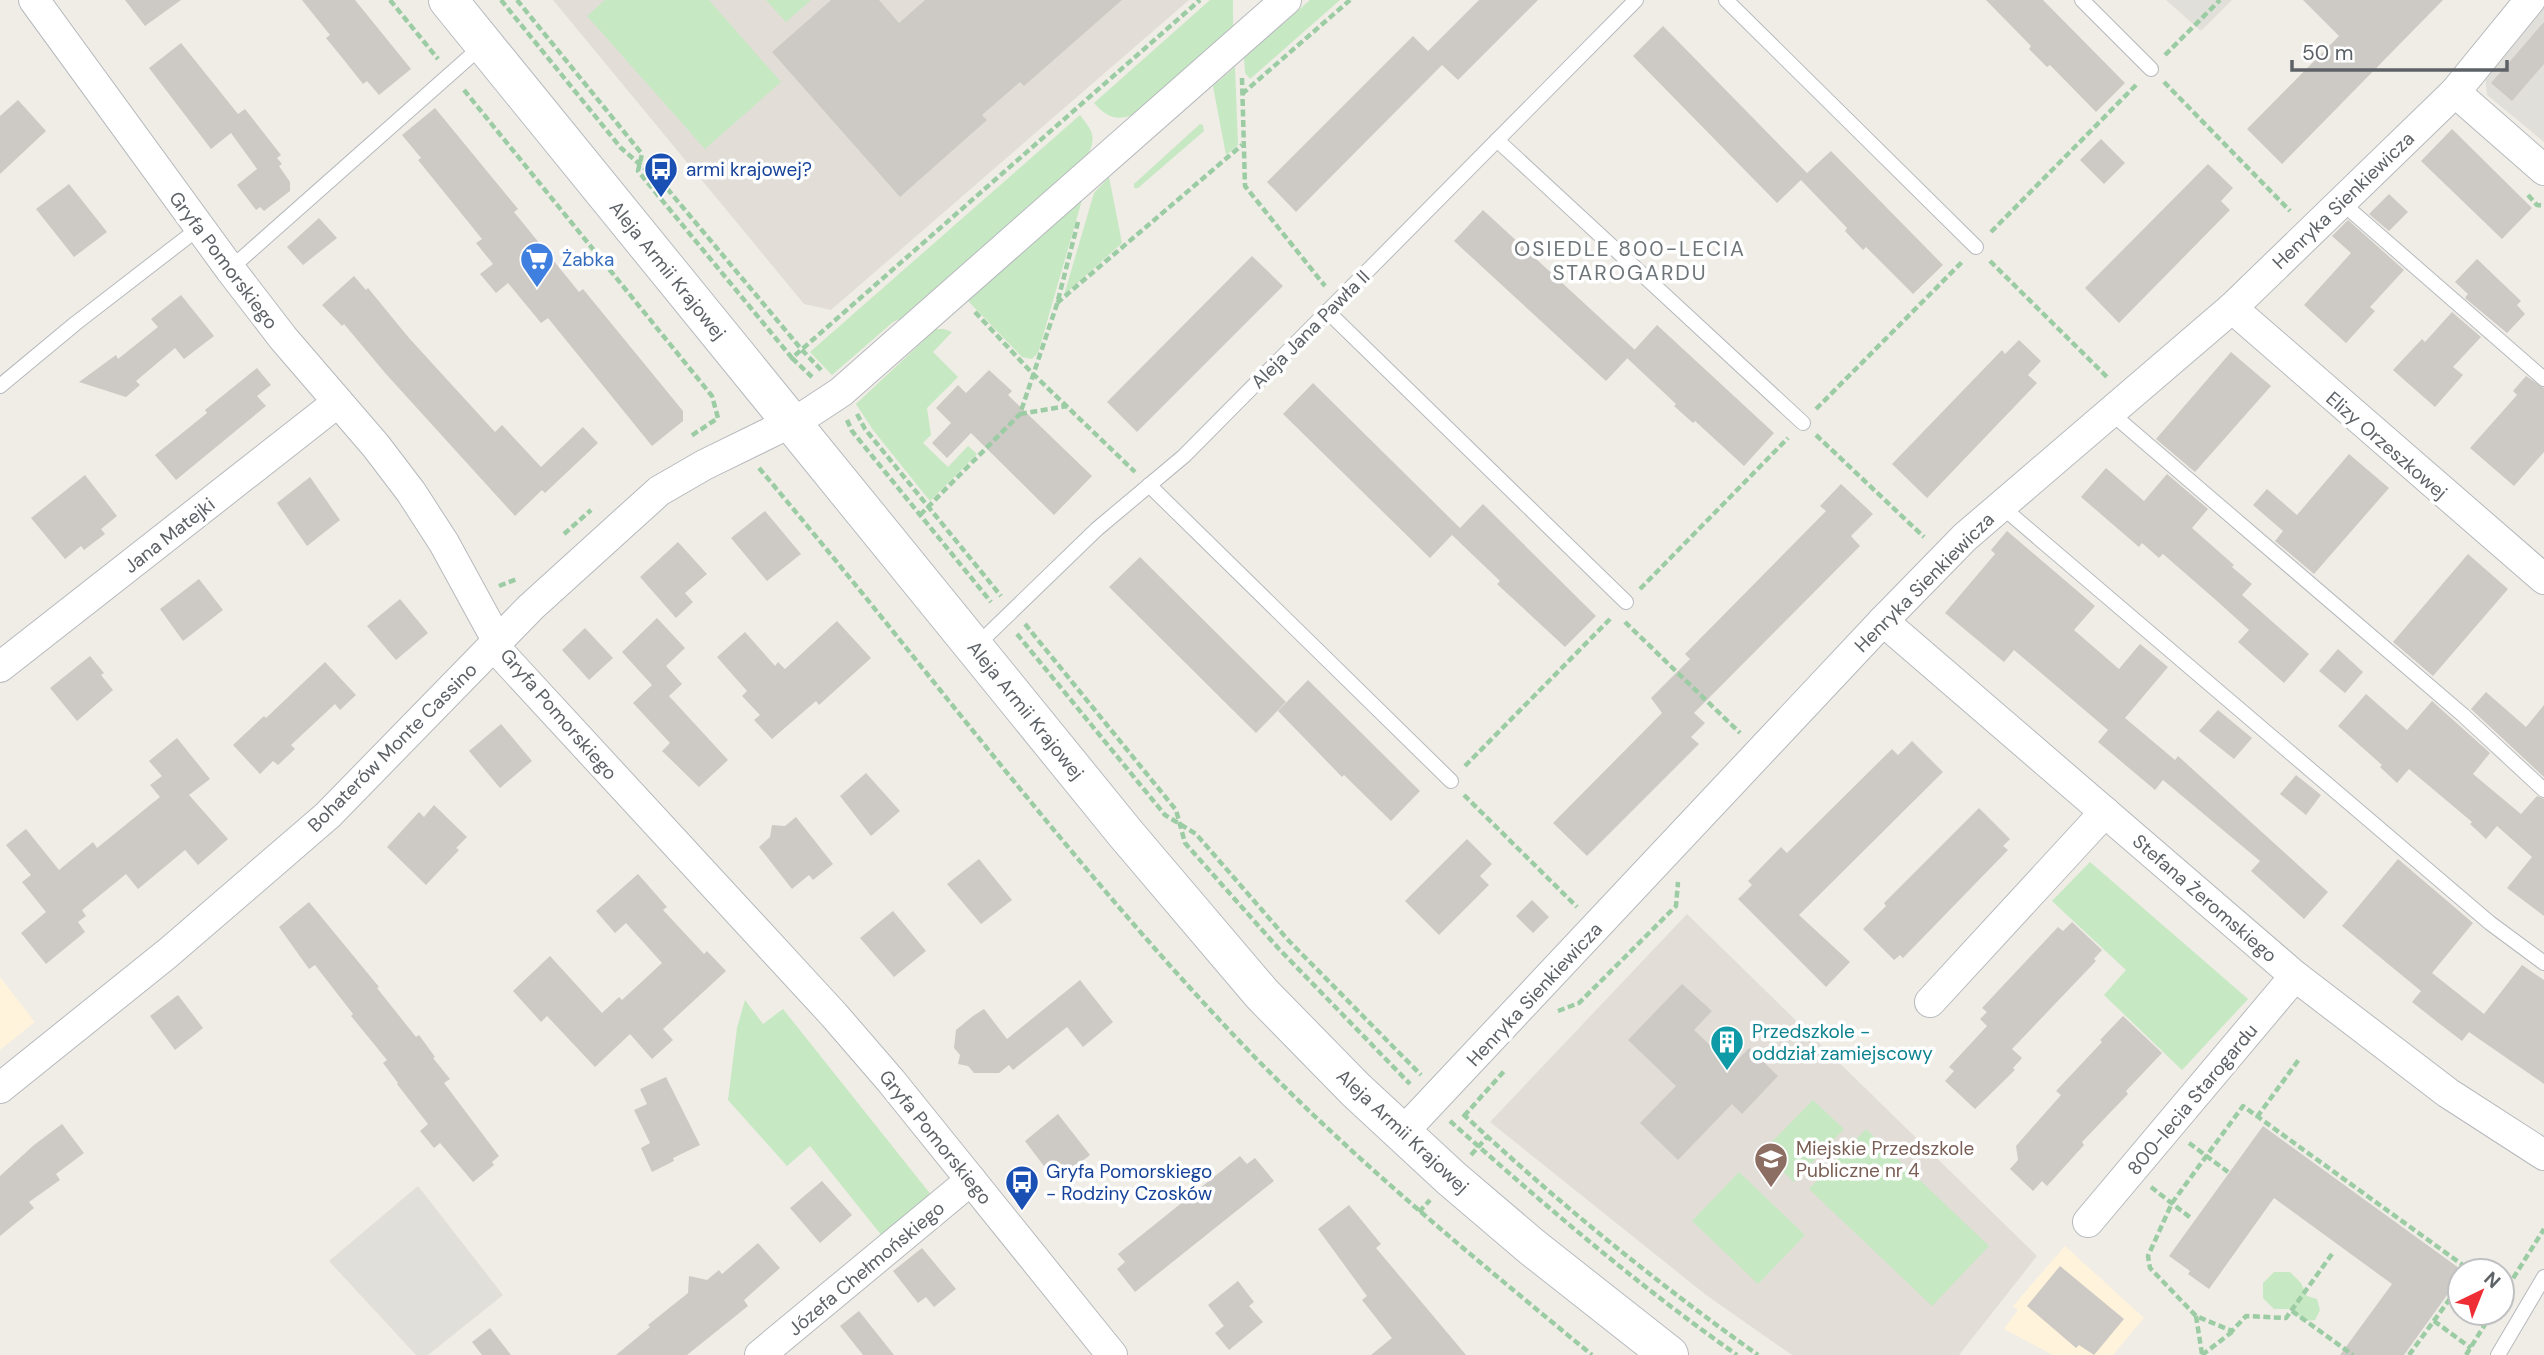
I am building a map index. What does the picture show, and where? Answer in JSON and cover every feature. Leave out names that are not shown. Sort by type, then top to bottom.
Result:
[{"type":"main road","name":"Aleja Armii Krajowej","points":[[448,0],[1126,834],[1262,994],[1356,1090],[1451,1178],[1532,1247],[1669,1355]]},
{"type":"street","name":"Gryfa Pomorskiego","points":[[34,0],[230,269],[283,338],[376,446],[431,521],[497,640],[501,654],[826,1006],[891,1081],[1112,1355]]},
{"type":"street","points":[[791,422],[841,392],[1286,0]]},
{"type":"street","name":"Henryka Sienkiewicza","points":[[1403,1132],[1945,557],[2232,309],[2455,92],[2530,0]]},
{"type":"street","points":[[2455,92],[2544,170]]},
{"type":"street","name":"Elizy Orzeszkowej","points":[[2232,309],[2544,579]]},
{"type":"street","name":"Jana Matejki","points":[[0,667],[338,402]]},
{"type":"street","name":"Bohaterów Monte Cassino","points":[[0,1088],[168,953],[328,815],[497,640],[659,491],[704,465],[791,422]]},
{"type":"street","name":"Stefana Żeromskiego","points":[[1883,621],[2295,976],[2448,1093],[2544,1155]]},
{"type":"street","points":[[1930,1002],[2105,811]]},
{"type":"street","name":"800-lecia Starogardu","points":[[2088,1222],[2295,976]]},
{"type":"street","name":"Józefa Chełmońskiego","points":[[760,1355],[971,1180]]},
{"type":"lane","name":"Aleja Jana Pawła II","points":[[975,647],[1097,529],[1184,456],[1636,0]]},
{"type":"lane","points":[[1726,0],[1976,247]]},
{"type":"lane","points":[[2082,0],[2151,69]]},
{"type":"lane","points":[[230,269],[484,44]]},
{"type":"lane","points":[[1497,140],[1803,423]]},
{"type":"lane","points":[[2341,202],[2544,379]]},
{"type":"lane","points":[[0,386],[199,228]]},
{"type":"lane","points":[[1332,306],[1626,602]]},
{"type":"lane","points":[[2120,406],[2544,790]]},
{"type":"lane","points":[[1149,485],[1451,781]]},
{"type":"lane","points":[[2001,506],[2479,914],[2544,963]]},
{"type":"lane","points":[[2498,1355],[2544,1278]]},
{"type":"path","points":[[390,0],[712,396],[718,418],[680,443]]},
{"type":"path","points":[[501,0],[621,148],[665,186],[802,350],[830,378]]},
{"type":"path","points":[[517,0],[642,153],[638,171],[792,358],[820,385]]},
{"type":"path","points":[[792,358],[1200,0]]},
{"type":"path","points":[[1242,94],[1350,0]]},
{"type":"path","points":[[1626,602],[2220,0]]},
{"type":"path","points":[[1241,39],[1245,186],[1332,306]]},
{"type":"path","points":[[2151,69],[2310,232]]},
{"type":"path","points":[[1057,304],[1243,145]]},
{"type":"path","points":[[920,515],[1020,414],[1057,304],[1092,169]]},
{"type":"path","points":[[1976,247],[2120,406]]},
{"type":"path","points":[[955,291],[1032,373],[1149,485]]},
{"type":"path","points":[[853,405],[865,429],[1165,815],[1196,834],[1288,940],[1435,1099],[1464,1116],[1523,1170],[1630,1260],[1758,1355]]},
{"type":"path","points":[[1020,414],[1066,406]]},
{"type":"path","points":[[845,416],[852,430],[920,515],[1009,614],[1176,810],[1185,843],[1279,949],[1514,1179],[1688,1321],[1737,1355]]},
{"type":"path","points":[[1803,423],[1945,557]]},
{"type":"path","points":[[751,459],[1102,887],[1227,1028],[1313,1115],[1419,1212],[1592,1355]]},
{"type":"path","points":[[748,474],[760,468]]},
{"type":"path","points":[[555,542],[595,506]]},
{"type":"path","points":[[492,588],[516,579],[526,570]]},
{"type":"path","points":[[1597,928],[1451,781],[1616,613],[1761,752]]},
{"type":"path","points":[[1550,1020],[1558,1011],[1579,1003],[1676,906],[1678,874]]},
{"type":"path","points":[[2257,1117],[2300,1058]]},
{"type":"path","points":[[1464,1116],[1507,1068]]},
{"type":"path","points":[[2232,1331],[2196,1316],[2150,1268],[2148,1256],[2172,1203],[2243,1106],[2451,1257]]},
{"type":"path","points":[[2169,1127],[2228,1172]]},
{"type":"path","points":[[2131,1172],[2192,1219]]},
{"type":"path","points":[[2516,1272],[2544,1228]]},
{"type":"path","points":[[2196,1316],[2202,1354],[2232,1331],[2246,1316],[2286,1318],[2332,1254]]},
{"type":"path","points":[[2409,1355],[2446,1304]]},
{"type":"path","points":[[2292,1311],[2353,1355]]},
{"type":"path","points":[[2434,1321],[2471,1348]]},
{"type":"path","points":[[2466,1355],[2484,1327]]},
{"type":"shaded area","points":[[553,0],[1189,0],[831,310],[804,304]]},
{"type":"shaded area","points":[[2166,0],[2232,0],[2201,31]]},
{"type":"shaded area","points":[[2544,4],[2544,142],[2487,95],[2485,76]]},
{"type":"shaded area","name":"Miejskie Przedszkole Publiczne nr 4","points":[[1687,914],[2037,1256],[1959,1355],[1792,1355],[1706,1295],[1490,1122]]},
{"type":"shaded area","points":[[0,977],[35,1022],[0,1050]]},
{"type":"shaded area","points":[[418,1186],[503,1295],[428,1355],[416,1355],[329,1261]]},
{"type":"shaded area","points":[[2065,1246],[2144,1318],[2113,1355],[2053,1355],[2004,1329],[2018,1310],[2013,1306]]},
{"type":"green space","points":[[605,0],[709,0],[781,82],[705,149],[587,16]]},
{"type":"green space","points":[[766,0],[811,0],[786,22]]},
{"type":"green space","points":[[1210,0],[1233,0],[1233,28],[1133,115],[1121,118],[1112,116],[1094,103]]},
{"type":"green space","points":[[1310,0],[1340,0],[1250,79],[1245,73],[1244,58]]},
{"type":"green space","points":[[1235,67],[1238,145],[1226,155],[1213,86]]},
{"type":"green space","points":[[1080,115],[1093,138],[1088,155],[832,375],[810,352]]},
{"type":"green space","points":[[1200,124],[1203,125],[1204,131],[1138,188],[1134,188],[1134,184]]},
{"type":"green space","points":[[1109,177],[1122,243],[1064,295],[1094,193]]},
{"type":"green space","points":[[1082,200],[1038,353],[1032,359],[1022,357],[968,301]]},
{"type":"green space","points":[[936,329],[952,332],[933,352],[958,377],[927,408],[931,435],[923,443],[948,467],[968,446],[977,454],[930,501],[873,430],[856,404]]},
{"type":"green space","points":[[2090,862],[2248,999],[2182,1070],[2104,995],[2126,970],[2052,901]]},
{"type":"green space","points":[[745,1000],[763,1024],[783,1009],[932,1196],[882,1236],[810,1146],[787,1166],[728,1100],[737,1028]]},
{"type":"green space","points":[[1813,1100],[1844,1129],[1794,1182],[1762,1152]]},
{"type":"green space","points":[[1866,1129],[1989,1246],[1932,1306],[1809,1189]]},
{"type":"green space","points":[[1739,1172],[1805,1235],[1758,1284],[1692,1221]]},
{"type":"green space","points":[[2274,1272],[2290,1272],[2301,1283],[2307,1296],[2317,1299],[2320,1310],[2315,1320],[2304,1321],[2290,1309],[2274,1309],[2263,1298],[2263,1283]]},
{"type":"building","points":[[125,0],[181,0],[145,26]]},
{"type":"building","points":[[302,0],[355,0],[411,69],[379,95],[367,81],[363,84],[326,38],[330,35]]},
{"type":"building","points":[[831,0],[879,0],[899,23],[925,0],[1122,0],[1024,86],[1020,82],[982,115],[987,120],[900,197],[772,52]]},
{"type":"building","points":[[1479,0],[1538,0],[1458,80],[1442,65],[1296,212],[1267,182],[1413,36],[1428,51]]},
{"type":"building","points":[[1986,0],[2043,0],[2125,83],[2096,112],[2050,65],[2047,67],[2029,49],[2031,46]]},
{"type":"building","points":[[2303,0],[2443,0],[2282,164],[2247,129],[2339,36]]},
{"type":"building","points":[[2544,22],[2544,64],[2512,101],[2491,83]]},
{"type":"building","points":[[1663,26],[1807,173],[1831,151],[1943,265],[1913,294],[1866,247],[1863,250],[1845,231],[1847,228],[1801,180],[1777,203],[1633,56]]},
{"type":"building","points":[[181,43],[238,114],[245,109],[281,155],[277,158],[282,164],[279,166],[290,182],[290,191],[264,211],[260,207],[256,210],[237,185],[257,169],[231,133],[211,149],[149,68]]},
{"type":"building","points":[[18,100],[46,131],[0,174],[0,116]]},
{"type":"building","points":[[435,108],[518,209],[514,212],[579,292],[583,289],[683,411],[683,421],[652,446],[548,318],[541,323],[508,283],[496,293],[480,274],[493,264],[476,243],[482,239],[418,160],[421,158],[402,135]]},
{"type":"building","points":[[2452,129],[2532,208],[2502,239],[2421,161]]},
{"type":"building","points":[[2101,139],[2125,163],[2104,184],[2080,160]]},
{"type":"building","points":[[2208,164],[2233,188],[2221,201],[2230,210],[2119,323],[2085,288]]},
{"type":"building","points":[[69,184],[107,232],[74,257],[36,209]]},
{"type":"building","points":[[2389,194],[2408,212],[2389,231],[2369,214]]},
{"type":"building","points":[[1483,210],[1635,350],[1606,381],[1454,241]]},
{"type":"building","points":[[319,218],[337,238],[303,265],[287,247]]},
{"type":"building","points":[[2348,220],[2404,270],[2370,307],[2375,311],[2346,343],[2304,305],[2351,253],[2332,236]]},
{"type":"building","points":[[1252,256],[1283,286],[1137,432],[1107,402]]},
{"type":"building","points":[[2477,259],[2521,301],[2517,305],[2525,314],[2507,333],[2465,298],[2468,294],[2455,282]]},
{"type":"building","points":[[354,276],[366,290],[368,288],[409,338],[495,432],[502,425],[541,467],[583,427],[598,443],[545,493],[542,490],[515,516],[344,324],[342,326],[322,305]]},
{"type":"building","points":[[181,295],[214,336],[184,359],[175,348],[136,381],[140,385],[126,397],[79,382],[116,355],[118,359],[158,327],[151,319]]},
{"type":"building","points":[[2452,312],[2481,337],[2453,367],[2463,375],[2435,407],[2393,370],[2422,339],[2425,342]]},
{"type":"building","points":[[1657,325],[1774,433],[1744,466],[1695,421],[1693,423],[1674,406],[1676,404],[1627,358]]},
{"type":"building","points":[[2019,340],[2041,361],[2028,375],[2037,383],[1927,498],[1892,464],[2002,350],[2005,354]]},
{"type":"building","points":[[2231,352],[2271,386],[2195,472],[2156,439]]},
{"type":"building","points":[[257,368],[271,385],[257,396],[266,406],[176,480],[155,455]]},
{"type":"building","points":[[989,370],[1012,391],[1008,395],[1092,476],[1054,515],[971,433],[947,458],[932,443],[951,423],[936,408],[958,385],[966,393]]},
{"type":"building","points":[[2526,376],[2544,388],[2544,452],[2514,486],[2470,448],[2517,395],[2513,391]]},
{"type":"building","points":[[1313,383],[1460,528],[1483,504],[1596,616],[1565,647],[1497,584],[1500,581],[1452,535],[1430,558],[1283,414]]},
{"type":"building","points":[[2349,454],[2389,488],[2314,574],[2275,541],[2283,531],[2253,505],[2267,489],[2297,515]]},
{"type":"building","points":[[2106,468],[2144,501],[2167,474],[2208,509],[2192,528],[2252,584],[2242,595],[2309,654],[2284,683],[2238,642],[2249,630],[2163,554],[2159,558],[2142,543],[2139,547],[2081,497]]},
{"type":"building","points":[[85,475],[117,516],[101,529],[105,534],[84,550],[81,546],[65,559],[31,518]]},
{"type":"building","points":[[310,477],[340,520],[307,546],[277,503]]},
{"type":"building","points":[[1841,484],[1873,514],[1851,536],[1860,546],[1694,713],[1705,723],[1691,737],[1699,744],[1587,856],[1553,823],[1662,713],[1651,698],[1690,659],[1685,654],[1826,511],[1820,506]]},
{"type":"building","points":[[765,511],[801,554],[767,581],[731,538]]},
{"type":"building","points":[[2007,531],[2095,606],[2074,630],[2119,669],[2140,644],[2168,667],[2125,718],[2175,760],[2178,756],[2328,892],[2304,919],[2251,871],[2260,861],[2163,780],[2155,790],[2098,742],[2108,730],[2014,650],[2004,662],[1945,613],[1995,554],[1991,550]]},
{"type":"building","points":[[678,542],[707,574],[685,593],[693,602],[676,618],[640,577]]},
{"type":"building","points":[[2468,554],[2508,589],[2433,676],[2393,642]]},
{"type":"building","points":[[1140,557],[1286,702],[1256,733],[1109,587]]},
{"type":"building","points":[[199,579],[223,610],[183,641],[160,609]]},
{"type":"building","points":[[400,599],[428,633],[396,660],[367,626]]},
{"type":"building","points":[[657,618],[685,648],[666,666],[682,684],[669,696],[728,760],[699,787],[662,751],[670,743],[633,703],[652,685],[622,652]]},
{"type":"building","points":[[837,621],[871,658],[819,705],[816,701],[772,739],[754,720],[760,715],[742,696],[747,691],[717,657],[745,632],[775,666],[778,662],[785,669]]},
{"type":"building","points":[[585,628],[613,658],[589,680],[562,650]]},
{"type":"building","points":[[2338,649],[2363,672],[2345,693],[2319,671]]},
{"type":"building","points":[[90,656],[113,690],[77,721],[50,688]]},
{"type":"building","points":[[325,662],[356,695],[340,710],[335,704],[291,745],[295,749],[278,765],[273,761],[260,774],[233,745]]},
{"type":"building","points":[[1308,680],[1420,791],[1391,821],[1344,775],[1342,777],[1278,711]]},
{"type":"building","points":[[2486,692],[2526,727],[2544,705],[2544,777],[2471,709]]},
{"type":"building","points":[[2366,694],[2407,730],[2432,701],[2490,753],[2473,774],[2521,814],[2537,796],[2544,799],[2544,916],[2507,888],[2532,857],[2497,826],[2486,839],[2470,824],[2472,822],[2409,769],[2397,783],[2380,767],[2382,765],[2338,726]]},
{"type":"building","points":[[2218,710],[2252,738],[2234,759],[2199,731]]},
{"type":"building","points":[[501,724],[532,761],[500,788],[469,751]]},
{"type":"building","points":[[177,738],[210,779],[189,795],[228,839],[198,865],[185,850],[138,889],[126,874],[82,910],[86,916],[78,922],[85,932],[46,964],[21,933],[46,912],[22,882],[31,875],[6,845],[26,829],[59,870],[93,842],[97,848],[160,797],[150,785],[162,776],[149,761]]},
{"type":"building","points":[[1912,741],[1943,772],[1799,915],[1850,962],[1826,987],[1738,899],[1752,885],[1748,881],[1781,847],[1787,853],[1892,749],[1898,755]]},
{"type":"building","points":[[866,773],[900,811],[871,836],[840,796]]},
{"type":"building","points":[[2296,775],[2321,795],[2306,815],[2280,794]]},
{"type":"building","points":[[434,805],[467,837],[456,848],[459,850],[426,885],[387,847],[419,812],[424,817]]},
{"type":"building","points":[[1979,808],[2010,839],[2003,846],[2008,850],[1903,958],[1900,955],[1894,960],[1863,929],[1886,906],[1884,903]]},
{"type":"building","points":[[796,817],[833,864],[813,880],[809,875],[792,889],[759,847],[770,837],[772,825],[785,826]]},
{"type":"building","points":[[1467,839],[1492,864],[1480,876],[1489,885],[1439,935],[1405,901]]},
{"type":"building","points":[[979,859],[1012,900],[981,924],[947,884]]},
{"type":"building","points":[[2398,859],[2473,923],[2432,973],[2484,1014],[2522,965],[2544,980],[2544,1084],[2469,1032],[2462,1041],[2436,1021],[2412,1002],[2421,991],[2342,926]]},
{"type":"building","points":[[638,874],[667,907],[663,910],[704,954],[707,951],[726,971],[663,1029],[673,1040],[652,1059],[630,1034],[595,1067],[547,1016],[541,1022],[513,991],[550,956],[602,1013],[619,997],[622,1000],[662,963],[626,923],[615,933],[596,911]]},
{"type":"building","points":[[1532,900],[1549,917],[1533,933],[1516,916]]},
{"type":"building","points":[[309,902],[416,1037],[419,1035],[450,1079],[444,1083],[499,1156],[492,1162],[494,1165],[473,1182],[440,1143],[434,1148],[420,1131],[428,1124],[383,1063],[387,1060],[351,1016],[353,1014],[315,965],[309,969],[279,927]]},
{"type":"building","points":[[893,911],[926,951],[894,977],[860,938]]},
{"type":"building","points":[[2072,922],[2102,950],[2094,959],[2096,961],[2012,1049],[2022,1058],[2013,1068],[2015,1070],[1975,1109],[1945,1081],[1954,1071],[1949,1067],[1987,1026],[1980,1019],[1987,1012],[1982,1008],[2058,927],[2063,931]]},
{"type":"building","points":[[1080,980],[1113,1022],[1083,1047],[1067,1027],[1013,1070],[1009,1065],[999,1073],[974,1073],[968,1066],[958,1064],[960,1055],[954,1048],[956,1030],[973,1016],[984,1009],[1007,1039]]},
{"type":"building","name":"Przedszkole - oddział zamiejscowy","points":[[1682,984],[1712,1011],[1694,1030],[1732,1066],[1749,1048],[1778,1076],[1742,1114],[1732,1104],[1678,1160],[1640,1123],[1676,1086],[1628,1040]]},
{"type":"building","points":[[178,995],[203,1028],[175,1050],[150,1016]]},
{"type":"building","points":[[2123,1016],[2162,1053],[2126,1091],[2128,1094],[2082,1142],[2084,1145],[2047,1186],[2042,1181],[2033,1191],[2010,1169],[2018,1160],[2016,1146],[2061,1095],[2056,1091]]},
{"type":"building","points":[[666,1077],[700,1145],[652,1172],[641,1148],[650,1143],[634,1110],[647,1104],[640,1089]]},
{"type":"building","points":[[1058,1114],[1090,1155],[1056,1182],[1025,1141]]},
{"type":"building","points":[[62,1124],[84,1153],[56,1174],[60,1180],[29,1202],[34,1208],[0,1236],[0,1176]]},
{"type":"building","points":[[2263,1126],[2446,1259],[2446,1296],[2404,1355],[2340,1355],[2392,1284],[2274,1198],[2209,1289],[2169,1256]]},
{"type":"building","points":[[1240,1156],[1247,1164],[1255,1158],[1274,1181],[1135,1292],[1117,1269],[1125,1262],[1118,1254]]},
{"type":"building","points":[[822,1181],[852,1215],[820,1243],[790,1208]]},
{"type":"building","points":[[1349,1205],[1381,1244],[1376,1248],[1466,1355],[1371,1355],[1392,1338],[1362,1300],[1367,1296],[1318,1229]]},
{"type":"building","points":[[758,1243],[780,1268],[744,1300],[748,1306],[687,1355],[616,1355],[688,1293],[689,1276],[707,1280],[719,1270],[722,1274]]},
{"type":"building","points":[[922,1248],[956,1289],[934,1307],[926,1297],[918,1303],[893,1271]]},
{"type":"building","points":[[2060,1266],[2124,1319],[2094,1355],[2079,1345],[2076,1348],[2027,1306]]},
{"type":"building","points":[[1238,1281],[1254,1302],[1249,1306],[1263,1322],[1229,1350],[1215,1333],[1224,1326],[1208,1305]]},
{"type":"building","points":[[859,1311],[894,1355],[863,1355],[840,1326]]},
{"type":"building","points":[[490,1328],[511,1355],[482,1355],[472,1342]]},
{"type":"place","name":"armi krajowej?","points":[[661,199]]},
{"type":"place","name":"Żabka","points":[[537,289]]},
{"type":"place","name":"Przedszkole - oddział zamiejscowy","points":[[1727,1072]]},
{"type":"place","name":"Miejskie Przedszkole Publiczne nr 4","points":[[1771,1189]]},
{"type":"place","name":"Gryfa Pomorskiego - Rodziny Czosków","points":[[1022,1212]]},
{"type":"district","name":"OSIEDLE 800-LECIA STAROGARDU","points":[[1630,261]]}]
